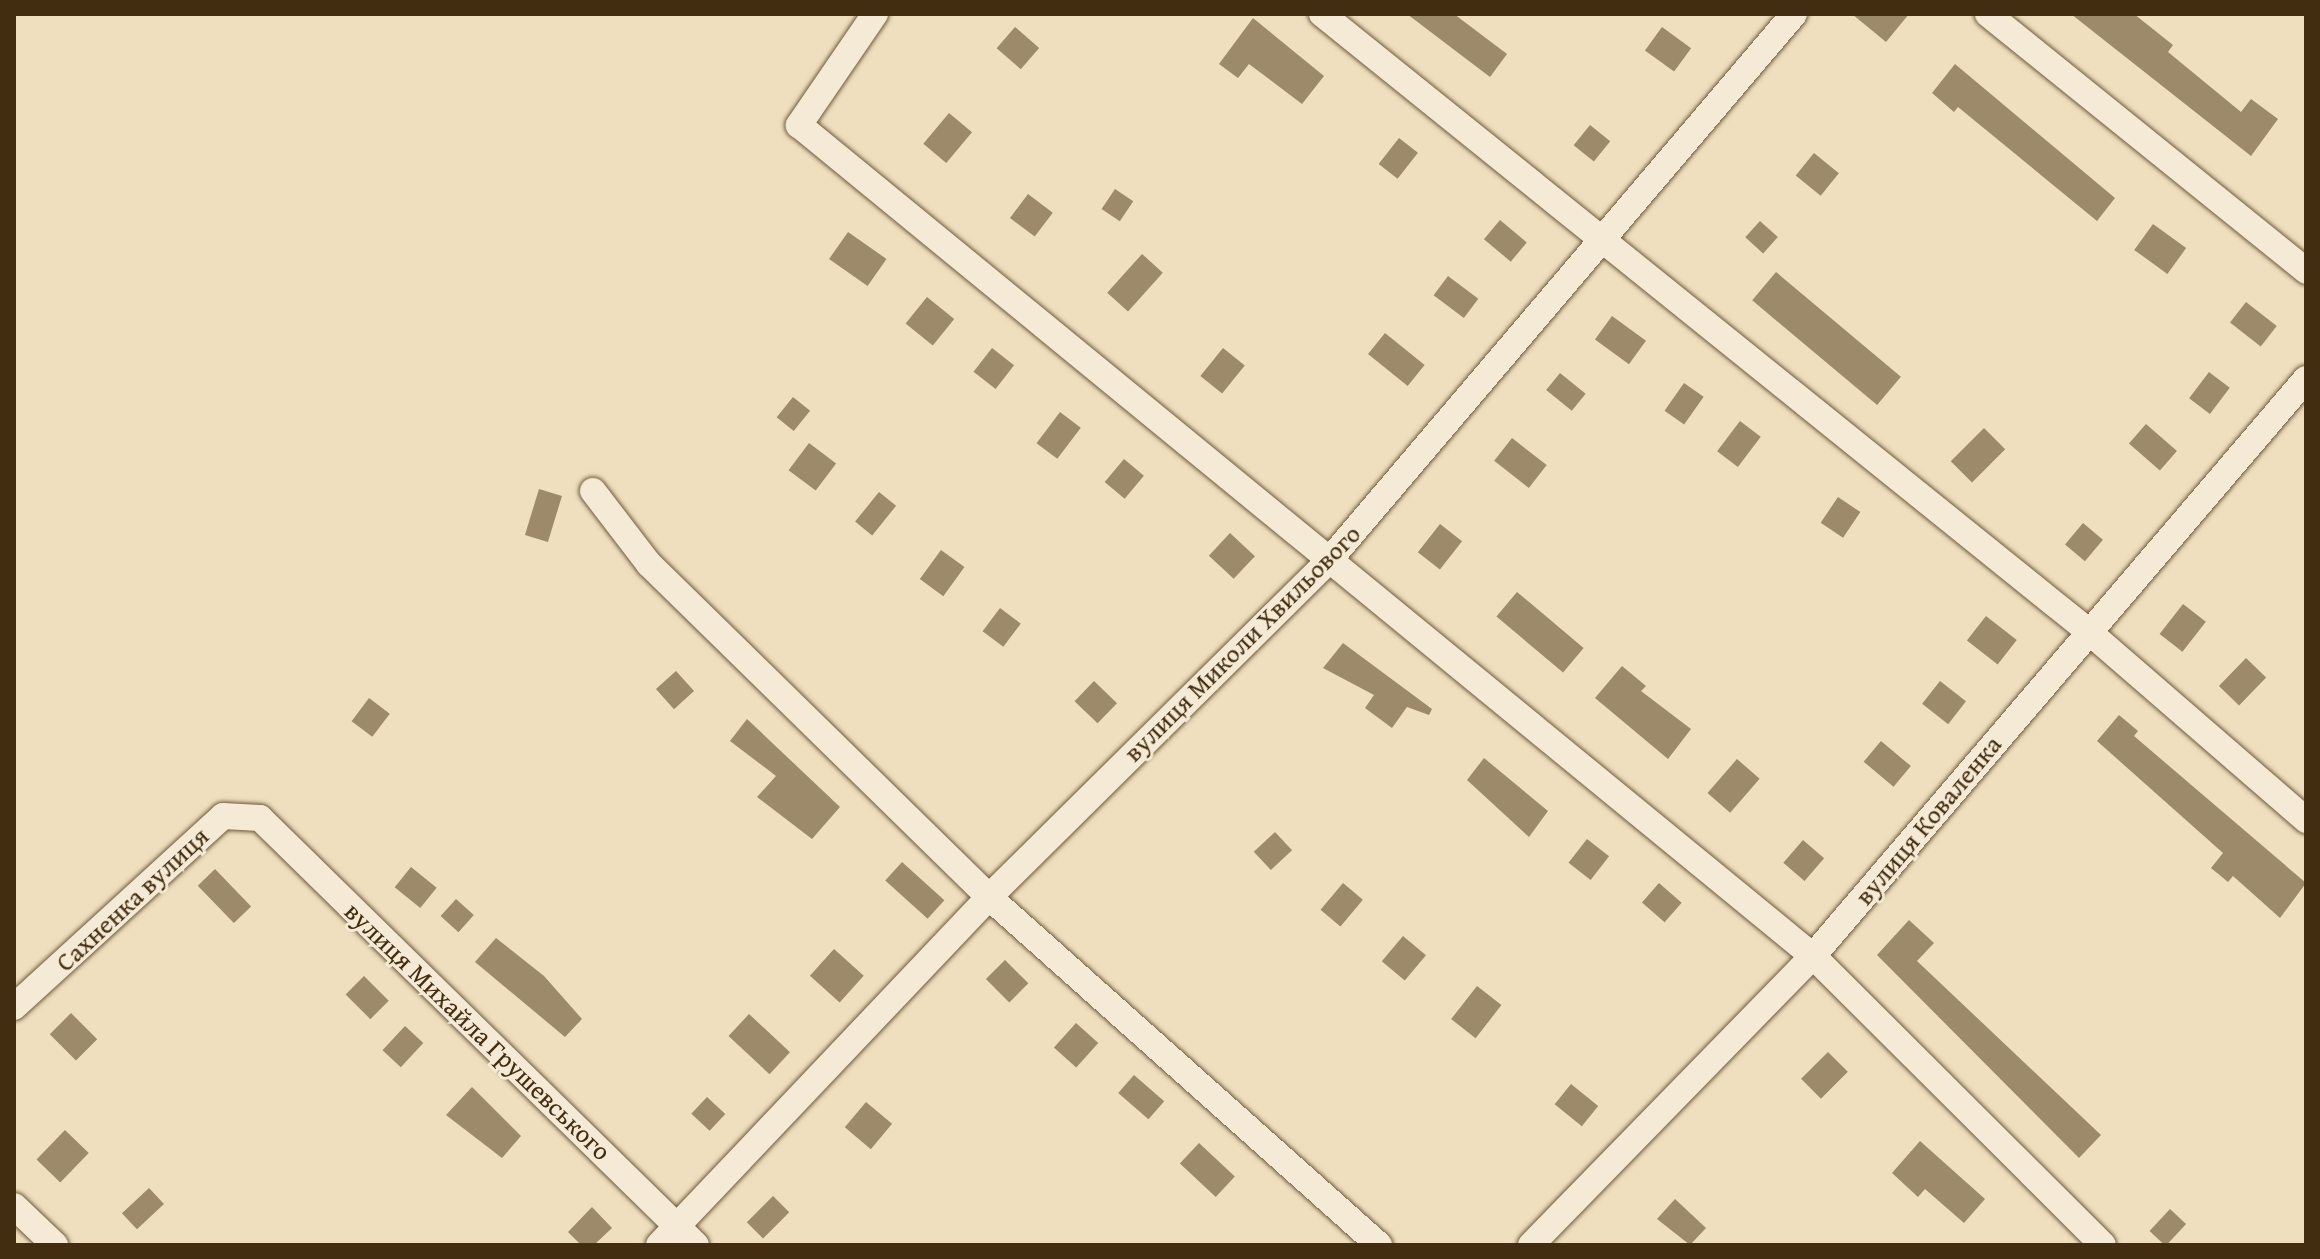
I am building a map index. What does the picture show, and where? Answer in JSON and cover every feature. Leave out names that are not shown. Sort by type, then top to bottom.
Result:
[{"type":"street","points":[[875,14],[799,125],[1332,557],[1813,956],[2103,1245]]},
{"type":"street","points":[[1322,14],[1601,235],[2088,631],[2306,820]]},
{"type":"street","name":"вулиця Миколи Хвильового","points":[[668,1236],[989,897],[1332,557],[1601,235],[1794,14]]},
{"type":"street","points":[[1988,14],[2306,271]]},
{"type":"street","name":"вулиця Коваленка","points":[[1531,1245],[1813,956],[2306,379]]},
{"type":"street","points":[[593,491],[649,564],[989,897],[1379,1245]]},
{"type":"street","name":"Сахненка вулиця","points":[[14,1007],[223,816],[260,818]]},
{"type":"street","name":"вулиця Михайла Грушевського","points":[[260,818],[668,1236],[696,1245]]},
{"type":"street","points":[[14,1206],[55,1245]]},
{"type":"building","points":[[1407,14],[1454,14],[1507,54],[1490,77]]},
{"type":"building","points":[[1852,14],[1909,14],[1886,42]]},
{"type":"building","points":[[2071,14],[2134,14],[2173,45],[2168,52],[2241,112],[2251,99],[2278,119],[2251,156]]},
{"type":"building","points":[[1253,18],[1324,76],[1302,104],[1249,64],[1238,78],[1219,64]]},
{"type":"building","points":[[1015,27],[1039,48],[1021,69],[997,48]]},
{"type":"building","points":[[1662,27],[1691,48],[1674,72],[1645,50]]},
{"type":"building","points":[[1955,64],[2115,198],[2097,221],[1958,107],[1954,112],[1932,93]]},
{"type":"building","points":[[949,113],[972,132],[946,163],[923,144]]},
{"type":"building","points":[[1590,125],[1610,141],[1594,162],[1574,145]]},
{"type":"building","points":[[1399,138],[1418,153],[1398,179],[1379,164]]},
{"type":"building","points":[[1814,153],[1839,173],[1821,196],[1796,176]]},
{"type":"building","points":[[1115,189],[1133,201],[1120,221],[1102,209]]},
{"type":"building","points":[[1028,194],[1053,213],[1035,237],[1010,218]]},
{"type":"building","points":[[1500,220],[1527,242],[1511,262],[1484,239]]},
{"type":"building","points":[[1760,221],[1778,237],[1763,253],[1745,237]]},
{"type":"building","points":[[2153,224],[2186,248],[2167,274],[2134,250]]},
{"type":"building","points":[[848,232],[887,259],[868,286],[829,259]]},
{"type":"building","points":[[1142,254],[1163,273],[1128,311],[1107,293]]},
{"type":"building","points":[[1776,272],[1901,377],[1877,405],[1752,300]]},
{"type":"building","points":[[1448,276],[1478,299],[1464,318],[1434,295]]},
{"type":"building","points":[[927,297],[954,319],[933,345],[906,323]]},
{"type":"building","points":[[2246,302],[2277,326],[2261,346],[2230,322]]},
{"type":"building","points":[[1612,316],[1646,341],[1629,364],[1595,339]]},
{"type":"building","points":[[1385,333],[1425,365],[1408,386],[1368,354]]},
{"type":"building","points":[[992,348],[1014,365],[996,389],[974,372]]},
{"type":"building","points":[[1223,348],[1245,366],[1222,394],[1200,376]]},
{"type":"building","points":[[2209,372],[2230,388],[2210,414],[2189,398]]},
{"type":"building","points":[[1560,373],[1586,394],[1572,411],[1546,390]]},
{"type":"building","points":[[1684,383],[1704,397],[1684,425],[1664,411]]},
{"type":"building","points":[[793,397],[810,411],[794,431],[777,417]]},
{"type":"building","points":[[1060,412],[1081,428],[1057,459],[1037,443]]},
{"type":"building","points":[[1740,421],[1761,437],[1738,467],[1717,451]]},
{"type":"building","points":[[2146,424],[2177,451],[2160,471],[2129,444]]},
{"type":"building","points":[[1984,428],[2005,449],[1972,482],[1951,461]]},
{"type":"building","points":[[1512,438],[1547,465],[1529,488],[1494,461]]},
{"type":"building","points":[[809,443],[836,463],[816,491],[789,470]]},
{"type":"building","points":[[1124,459],[1144,476],[1125,499],[1105,482]]},
{"type":"building","points":[[539,489],[562,496],[548,542],[525,535]]},
{"type":"building","points":[[879,492],[896,506],[872,535],[855,522]]},
{"type":"building","points":[[1838,497],[1860,512],[1843,538],[1821,523]]},
{"type":"building","points":[[2083,523],[2103,540],[2085,561],[2065,544]]},
{"type":"building","points":[[1440,524],[1462,541],[1440,570],[1418,552]]},
{"type":"building","points":[[1230,533],[1255,556],[1234,579],[1209,556]]},
{"type":"building","points":[[941,550],[964,567],[943,596],[920,579]]},
{"type":"building","points":[[1517,592],[1584,648],[1563,672],[1496,617]]},
{"type":"building","points":[[2183,604],[2206,622],[2182,652],[2160,634]]},
{"type":"building","points":[[1000,608],[1021,624],[1003,647],[983,631]]},
{"type":"building","points":[[1986,616],[2017,640],[1998,664],[1967,640]]},
{"type":"building","points":[[1343,643],[1432,709],[1429,715],[1407,707],[1392,728],[1365,708],[1374,695],[1323,668]]},
{"type":"building","points":[[2246,658],[2266,677],[2239,706],[2219,686]]},
{"type":"building","points":[[1622,666],[1646,686],[1641,691],[1691,729],[1668,759],[1595,698]]},
{"type":"building","points":[[676,671],[694,691],[674,709],[656,689]]},
{"type":"building","points":[[1094,681],[1117,703],[1098,723],[1075,701]]},
{"type":"building","points":[[1940,681],[1966,701],[1948,724],[1922,704]]},
{"type":"building","points":[[369,698],[390,714],[372,737],[352,721]]},
{"type":"building","points":[[2119,715],[2138,731],[2134,736],[2306,883],[2280,918],[2233,876],[2228,882],[2211,868],[2223,853],[2097,741]]},
{"type":"building","points":[[747,719],[840,807],[812,839],[757,797],[776,776],[730,741]]},
{"type":"building","points":[[1881,741],[1911,766],[1894,787],[1864,762]]},
{"type":"building","points":[[1484,758],[1548,811],[1529,837],[1467,780]]},
{"type":"building","points":[[1737,759],[1760,779],[1730,813],[1707,793]]},
{"type":"building","points":[[1275,832],[1292,850],[1271,870],[1254,852]]},
{"type":"building","points":[[1587,839],[1609,856],[1591,880],[1569,863]]},
{"type":"building","points":[[1803,840],[1824,858],[1804,881],[1783,863]]},
{"type":"building","points":[[902,862],[944,900],[928,919],[885,881]]},
{"type":"building","points":[[411,867],[437,888],[420,908],[395,887]]},
{"type":"building","points":[[215,869],[251,906],[234,923],[198,886]]},
{"type":"building","points":[[1343,883],[1363,900],[1340,927],[1321,910]]},
{"type":"building","points":[[1659,883],[1682,903],[1665,922],[1642,903]]},
{"type":"building","points":[[456,899],[474,915],[458,932],[441,916]]},
{"type":"building","points":[[1909,920],[1934,943],[1917,961],[2101,1135],[2079,1158],[1877,955]]},
{"type":"building","points":[[1403,936],[1426,955],[1405,981],[1382,961]]},
{"type":"building","points":[[496,938],[544,976],[582,1019],[565,1037],[475,962]]},
{"type":"building","points":[[834,949],[864,976],[840,1003],[810,976]]},
{"type":"building","points":[[1005,960],[1028,983],[1009,1002],[986,979]]},
{"type":"building","points":[[364,976],[389,1001],[370,1019],[346,994]]},
{"type":"building","points":[[1477,986],[1501,1005],[1476,1038],[1451,1019]]},
{"type":"building","points":[[71,1013],[97,1039],[76,1060],[50,1034]]},
{"type":"building","points":[[749,1014],[790,1052],[769,1074],[729,1036]]},
{"type":"building","points":[[1076,1023],[1098,1043],[1076,1068],[1054,1048]]},
{"type":"building","points":[[405,1026],[423,1043],[401,1067],[382,1050]]},
{"type":"building","points":[[1828,1052],[1848,1072],[1821,1099],[1801,1079]]},
{"type":"building","points":[[1134,1075],[1164,1101],[1148,1119],[1118,1093]]},
{"type":"building","points":[[1571,1084],[1598,1106],[1582,1126],[1555,1104]]},
{"type":"building","points":[[472,1087],[521,1136],[502,1158],[446,1115]]},
{"type":"building","points":[[707,1097],[725,1114],[710,1131],[691,1114]]},
{"type":"building","points":[[866,1102],[892,1124],[871,1149],[845,1127]]},
{"type":"building","points":[[65,1130],[89,1153],[60,1182],[37,1159]]},
{"type":"building","points":[[1920,1141],[1985,1199],[1964,1223],[1925,1189],[1918,1197],[1892,1173]]},
{"type":"building","points":[[1199,1143],[1235,1176],[1216,1197],[1180,1163]]},
{"type":"building","points":[[149,1188],[164,1204],[137,1229],[122,1213]]},
{"type":"building","points":[[773,1196],[789,1212],[763,1238],[747,1222]]},
{"type":"building","points":[[1675,1199],[1706,1228],[1690,1245],[1657,1219]]},
{"type":"building","points":[[592,1207],[612,1228],[594,1245],[581,1245],[568,1232]]},
{"type":"building","points":[[2170,1209],[2186,1224],[2167,1245],[2150,1231]]}]
